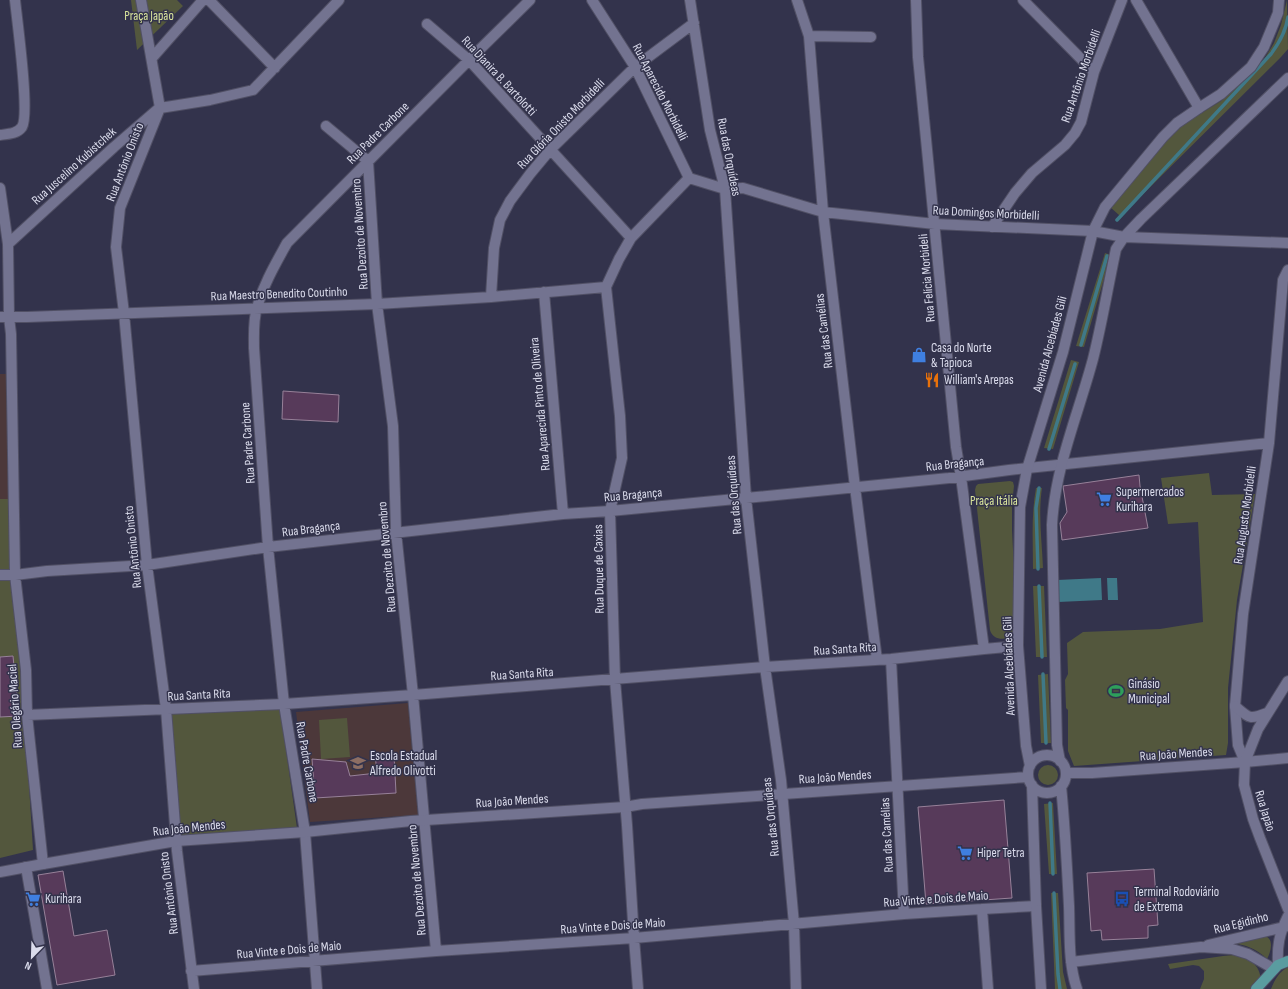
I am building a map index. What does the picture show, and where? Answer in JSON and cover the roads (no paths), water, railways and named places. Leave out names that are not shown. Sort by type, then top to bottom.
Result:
[{"type":"main road","points":[[1256,989],[1275,968],[1288,961]]},
{"type":"main road","points":[[1267,989],[1275,968]]},
{"type":"street","points":[[0,135],[15,133],[22,127],[24,120],[24,84],[15,0]]},
{"type":"street","points":[[141,0],[160,108],[210,100],[253,90],[339,0]]},
{"type":"street","points":[[152,58],[204,0]]},
{"type":"street","points":[[209,0],[275,68]]},
{"type":"street","name":"Rua Padre Carbone","points":[[317,989],[305,832],[284,704],[268,547],[254,348],[257,308],[273,268],[287,243],[530,0]]},
{"type":"street","name":"Rua Aparecido Morbidelli","points":[[592,0],[635,67],[689,178]]},
{"type":"street","name":"Rua das Orquídeas","points":[[690,0],[710,130],[725,189],[746,498],[765,667],[782,794],[794,924],[796,989]]},
{"type":"street","name":"Rua das Camélias","points":[[797,0],[809,36],[823,212],[854,487],[877,660]]},
{"type":"street","name":"Rua Felícia Morbideli","points":[[916,0],[918,57],[956,447],[984,648]]},
{"type":"street","points":[[1023,0],[1094,72]]},
{"type":"street","name":"Rua Antônio Morbidelli","points":[[992,227],[1015,193],[1032,173],[1065,145],[1075,133],[1081,122],[1094,72],[1122,0]]},
{"type":"street","points":[[1136,0],[1199,108]]},
{"type":"street","name":"Avenida Alcebíades Gili","points":[[1030,766],[1026,746],[1018,646],[1020,507],[1027,469],[1062,352],[1093,231],[1105,207],[1163,137],[1177,123],[1221,94],[1251,67],[1264,47],[1278,13],[1279,0]]},
{"type":"street","name":"Rua Glória Onisto Morbidelli","points":[[492,296],[494,248],[500,220],[510,201],[550,150],[635,67],[694,23]]},
{"type":"street","name":"Rua Djanira B. Bartolotti","points":[[427,24],[469,60],[631,238]]},
{"type":"street","points":[[809,36],[871,37]]},
{"type":"street","points":[[1060,761],[1057,745],[1052,525],[1053,507],[1061,466],[1093,359],[1116,249],[1124,237],[1288,78]]},
{"type":"street","name":"Rua Juscelino Kubistchek","points":[[8,244],[114,147],[160,108]]},
{"type":"street","name":"Rua Antônio Onisto","points":[[160,108],[120,208],[116,247],[124,313],[147,565],[166,709],[176,841],[194,989]]},
{"type":"street","points":[[326,126],[368,161]]},
{"type":"street","name":"Rua Dezoito de Novembro","points":[[368,161],[377,304],[393,426],[396,532],[413,695],[436,950]]},
{"type":"street","points":[[606,288],[619,259],[631,238],[689,178]]},
{"type":"street","name":"Rua Domingos Morbidelli","points":[[689,178],[725,189],[743,188],[823,212],[935,224],[1093,231],[1124,237],[1288,243]]},
{"type":"street","name":"Rua Olegário Maciel","points":[[0,188],[8,244],[5,317],[11,334],[15,575],[26,670],[27,715],[43,864]]},
{"type":"street","name":"Rua Augusto Morbidelli","points":[[1245,762],[1238,745],[1235,706],[1243,614],[1269,443],[1283,280],[1288,270]]},
{"type":"street","name":"Rua Maestro Benedito Coutinho","points":[[5,317],[377,304],[606,288]]},
{"type":"street","name":"Rua Duque de Caxias","points":[[606,288],[620,416],[622,458],[610,511],[615,680],[638,989]]},
{"type":"street","name":"Rua Aparecida Pinto de Oliveira","points":[[544,292],[563,514]]},
{"type":"street","name":"Rua Bragança","points":[[0,575],[147,565],[268,547],[396,532],[563,514],[610,511],[961,477],[1269,443]]},
{"type":"street","name":"Rua Santa Rita","points":[[27,715],[284,704],[615,680],[765,667],[891,659],[984,648],[1018,646]]},
{"type":"street","name":"Rua das Camélias","points":[[891,659],[904,914]]},
{"type":"street","points":[[1245,762],[1258,729],[1288,681]]},
{"type":"street","points":[[1235,706],[1250,718],[1255,718],[1267,713]]},
{"type":"street","points":[[1030,781],[1041,792],[1046,793],[1057,790],[1064,782],[1066,773],[1065,768],[1056,757],[1050,755],[1038,758],[1033,761],[1030,766],[1030,781],[1036,906],[1041,989]]},
{"type":"street","name":"Rua João Mendes","points":[[1066,773],[1092,773],[1288,758]]},
{"type":"street","name":"Rua Japão","points":[[1245,762],[1244,785],[1253,819],[1288,909]]},
{"type":"street","name":"Rua João Mendes","points":[[0,872],[176,841],[782,794],[897,786],[1030,781]]},
{"type":"street","points":[[1061,786],[1068,883],[1071,962],[1073,978],[1077,989]]},
{"type":"street","points":[[26,867],[46,989]]},
{"type":"street","name":"Rua Vinte e Dois de Maio","points":[[192,971],[436,950],[634,938],[904,914],[982,908],[1036,906]]},
{"type":"street","points":[[982,908],[988,989]]},
{"type":"street","points":[[1071,962],[1201,947],[1232,949],[1248,954],[1275,968],[1279,936],[1285,926],[1288,916]]},
{"type":"street","name":"Rua Egidinho","points":[[1201,947],[1285,926]]},
{"type":"waterway","points":[[1117,220],[1271,54],[1282,36],[1288,17]]},
{"type":"waterway","points":[[1081,345],[1107,256]]},
{"type":"waterway","points":[[1049,449],[1075,364]]},
{"type":"waterway","points":[[1038,569],[1036,508],[1039,488]]},
{"type":"waterway","points":[[1039,586],[1042,657]]},
{"type":"waterway","points":[[1043,674],[1046,743]]},
{"type":"waterway","points":[[1050,803],[1053,874]]},
{"type":"waterway","points":[[1054,893],[1060,989]]},
{"type":"place","name":"Casa do Norte & Tapioca","points":[[919,355]]},
{"type":"place","name":"William's Arepas","points":[[932,380]]},
{"type":"place","name":"Supermercados Kurihara","points":[[1104,499]]},
{"type":"place","name":"Ginásio Municipal","points":[[1116,691]]},
{"type":"place","name":"Escola Estadual Alfredo Olivotti","points":[[358,763]]},
{"type":"place","name":"Hiper Tetra","points":[[965,853]]},
{"type":"place","name":"Kurihara","points":[[33,899]]},
{"type":"place","name":"Terminal Rodoviário de Extrema","points":[[1122,899]]},
{"type":"park label","name":"Praça Japão","points":[[149,16]]},
{"type":"park label","name":"Praça Itália","points":[[994,501]]}]
